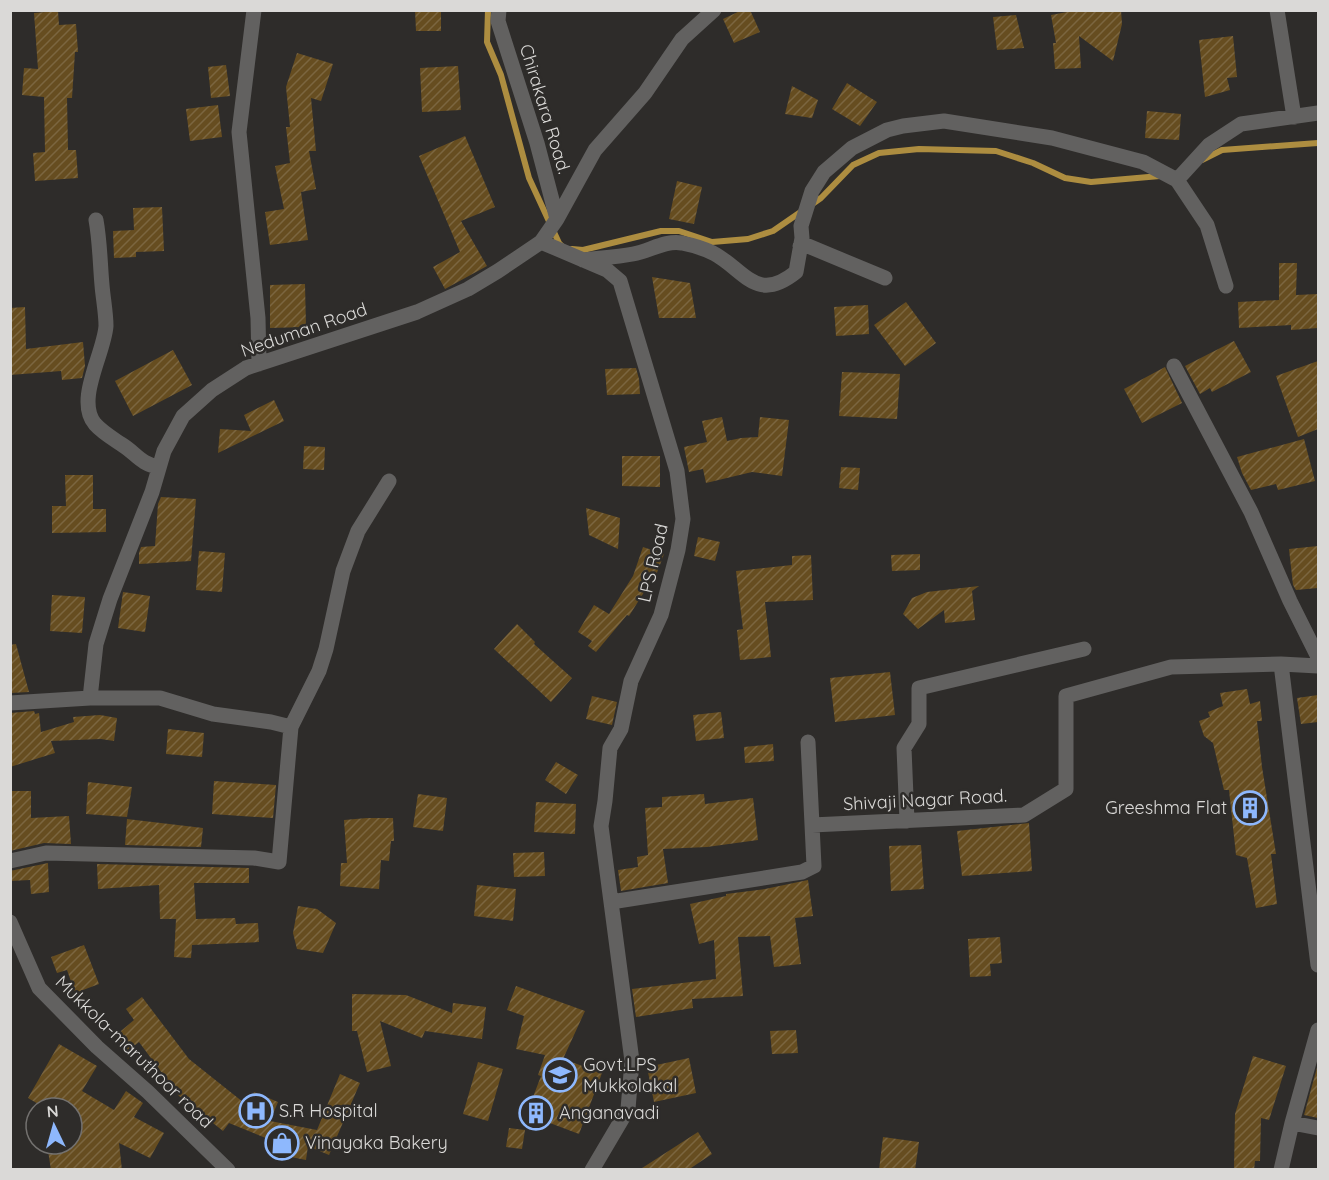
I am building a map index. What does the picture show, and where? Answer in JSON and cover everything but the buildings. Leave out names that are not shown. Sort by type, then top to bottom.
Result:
[{"type":"street","points":[[254,10],[239,132],[258,318],[259,364]]},
{"type":"street","name":"Chirakara Road.","points":[[499,10],[498,21],[537,144],[557,219]]},
{"type":"street","points":[[541,242],[557,219],[594,150],[645,93],[682,39],[714,10]]},
{"type":"street","points":[[1277,10],[1294,117]]},
{"type":"street","points":[[1177,180],[1209,145],[1241,124],[1318,113]]},
{"type":"street","points":[[583,260],[633,254],[664,244],[681,243],[712,253],[753,283],[765,285],[785,280],[796,272],[801,226],[812,191],[824,172],[852,148],[887,130],[944,121],[1052,138],[1143,162],[1177,180],[1207,225],[1226,286]]},
{"type":"street","points":[[96,220],[106,325],[103,346],[90,385],[89,412],[93,422],[104,433],[147,465],[159,466]]},
{"type":"street","name":"Neduman Road","points":[[90,698],[96,644],[110,599],[152,492],[164,451],[183,416],[212,390],[246,368],[417,312],[468,289],[498,272],[541,242]]},
{"type":"street","name":"LPS Road","points":[[541,242],[607,270],[620,281],[678,471],[682,510],[678,550],[661,615],[631,681],[621,729],[610,747],[601,826],[632,1061],[628,1109],[592,1170]]},
{"type":"street","points":[[800,246],[808,246],[885,278]]},
{"type":"street","points":[[1174,366],[1251,512],[1290,601],[1318,657]]},
{"type":"street","points":[[10,861],[46,853],[254,858],[279,862],[291,727],[319,671],[343,571],[358,531],[389,481]]},
{"type":"street","points":[[907,821],[904,748],[918,724],[919,688],[1084,649]]},
{"type":"street","points":[[1318,666],[1281,664],[1318,965]]},
{"type":"street","name":"Shivaji Nagar Road.","points":[[812,825],[1024,815],[1066,789],[1066,696],[1171,667],[1281,664]]},
{"type":"street","points":[[10,703],[90,698],[160,698],[213,714],[272,722],[291,727]]},
{"type":"street","points":[[611,902],[802,872],[814,866],[807,742]]},
{"type":"street","name":"Mukkola-maruthoor road","points":[[10,922],[39,988],[97,1047],[148,1092],[228,1170]]},
{"type":"street","points":[[1281,1170],[1318,1030]]},
{"type":"street","points":[[1292,1123],[1318,1128]]},
{"type":"waterway","points":[[488,10],[487,42],[501,75],[529,178],[562,246]]},
{"type":"waterway","points":[[1202,160],[1222,150],[1318,143]]},
{"type":"waterway","points":[[811,205],[821,198],[853,165],[879,153],[919,149],[996,151],[1033,163],[1065,178],[1091,182],[1160,176]]},
{"type":"waterway","points":[[572,249],[583,250],[661,231],[679,231],[712,242],[748,239],[773,231],[802,211]]},
{"type":"place","name":"Greeshma Flat","points":[[1250,808]]},
{"type":"place","name":"Govt.LPS Mukkolakal","points":[[560,1075]]},
{"type":"place","name":"S.R Hospital","points":[[256,1111]]},
{"type":"place","name":"Anganavadi","points":[[536,1113]]},
{"type":"place","name":"Vinayaka Bakery","points":[[282,1143]]}]
